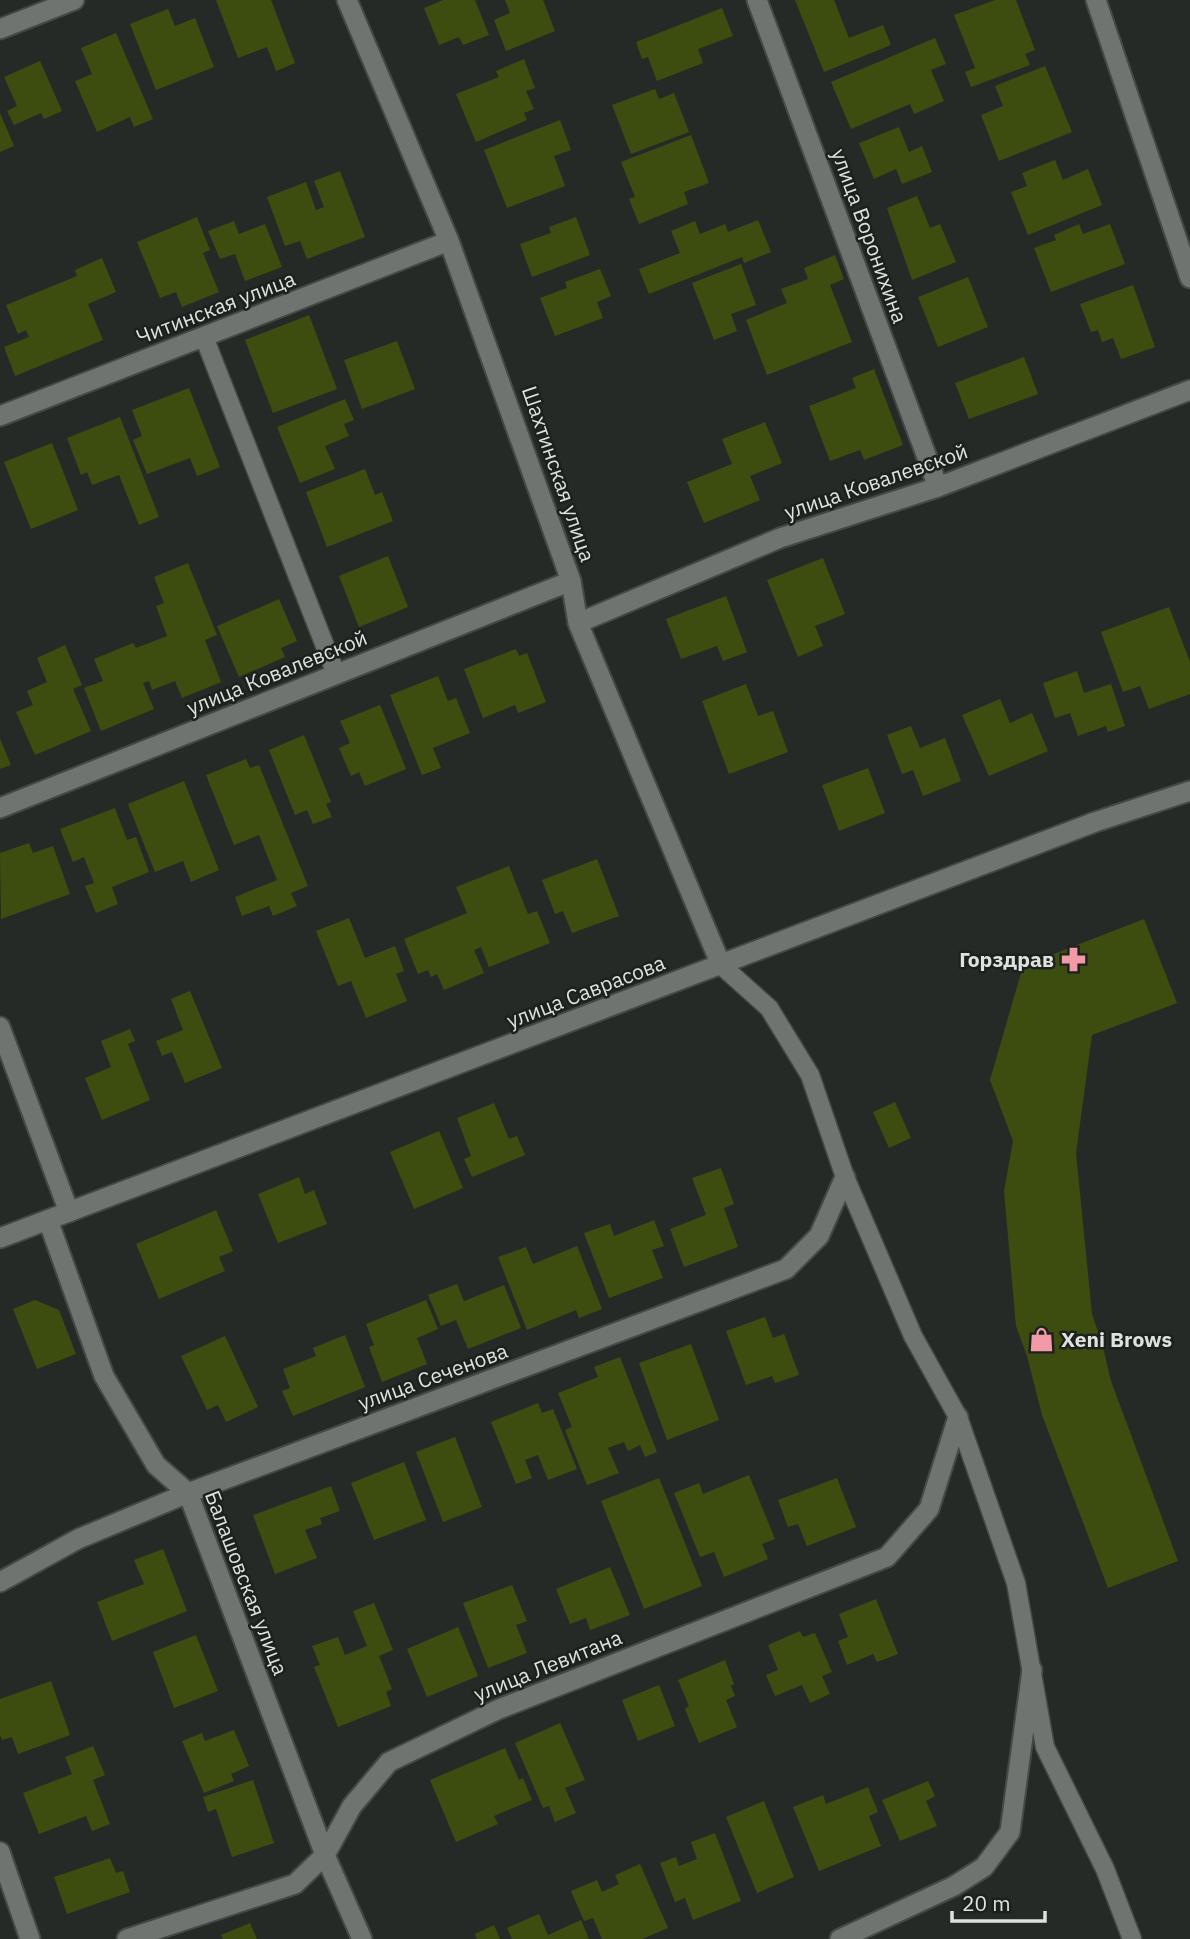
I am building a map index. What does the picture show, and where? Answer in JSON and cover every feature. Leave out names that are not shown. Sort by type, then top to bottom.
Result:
[{"type":"street","name":"Шахтинская улица","points":[[348,0],[449,242],[571,581],[578,623],[721,965]]},
{"type":"street","name":"улица Воронихина","points":[[757,0],[937,487]]},
{"type":"street","points":[[1096,0],[1190,278]]},
{"type":"street","points":[[0,29],[66,1]]},
{"type":"street","name":"Читинская улица","points":[[0,416],[449,242]]},
{"type":"street","name":"улица Ковалевской","points":[[578,623],[780,538],[937,487],[1190,390]]},
{"type":"street","name":"улица Ковалевской","points":[[0,807],[571,581]]},
{"type":"street","name":"улица Саврасова","points":[[0,1238],[1095,822],[1190,790]]},
{"type":"street","points":[[0,1027],[69,1212]]},
{"type":"street","name":"улица Сеченова","points":[[0,1582],[78,1539],[188,1493],[786,1269],[819,1236],[845,1177]]},
{"type":"street","name":"Балашовская улица","points":[[48,1220],[104,1376],[156,1465],[188,1493],[325,1854],[362,1939]]},
{"type":"street","name":"улица Левитана","points":[[127,1939],[295,1884],[325,1854],[352,1806],[388,1762],[499,1709],[887,1557],[929,1509],[958,1417]]},
{"type":"street","points":[[840,1939],[954,1886],[984,1867],[1010,1832],[1032,1670]]},
{"type":"street","points":[[0,1852],[30,1939]]},
{"type":"lane","points":[[204,337],[336,674]]},
{"type":"lane","points":[[721,965],[769,1008],[810,1075],[845,1177],[913,1336],[958,1417],[1016,1583],[1045,1748],[1105,1870],[1132,1939]]},
{"type":"building","points":[[216,0],[271,0],[295,63],[276,71],[267,47],[238,58]]},
{"type":"building","points":[[443,0],[475,0],[489,35],[463,45],[459,37],[439,45],[424,8]]},
{"type":"building","points":[[505,0],[543,0],[555,31],[506,51],[494,20],[510,13]]},
{"type":"building","points":[[795,0],[834,0],[849,38],[883,25],[891,45],[824,72]]},
{"type":"building","points":[[995,0],[1016,0],[1035,50],[1025,54],[1030,65],[971,87],[965,72],[975,68],[954,15]]},
{"type":"building","points":[[722,8],[733,36],[698,49],[703,63],[657,81],[648,57],[642,59],[636,42]]},
{"type":"building","points":[[168,9],[175,26],[195,18],[214,67],[156,90],[130,24]]},
{"type":"building","points":[[116,33],[153,119],[134,127],[130,117],[97,132],[75,81],[92,74],[81,48]]},
{"type":"building","points":[[935,38],[946,64],[931,70],[944,101],[914,114],[910,104],[851,129],[831,82]]},
{"type":"building","points":[[524,59],[535,88],[526,91],[534,109],[524,113],[527,120],[476,142],[456,94],[499,77],[496,71]]},
{"type":"building","points":[[40,61],[62,111],[44,119],[41,113],[14,125],[7,111],[17,106],[4,77]]},
{"type":"building","points":[[1045,66],[1072,132],[999,161],[981,115],[1003,106],[995,86]]},
{"type":"building","points":[[655,89],[659,99],[674,93],[689,132],[631,154],[612,105]]},
{"type":"building","points":[[0,113],[14,146],[0,152]]},
{"type":"building","points":[[560,120],[571,150],[554,156],[565,186],[507,208],[484,150]]},
{"type":"building","points":[[899,127],[909,152],[922,146],[932,172],[902,184],[896,169],[874,179],[859,143]]},
{"type":"building","points":[[691,135],[709,183],[684,192],[688,204],[639,224],[629,199],[635,197],[621,162]]},
{"type":"building","points":[[1055,160],[1063,180],[1088,169],[1102,205],[1028,235],[1011,192],[1027,186],[1022,173]]},
{"type":"building","points":[[340,171],[365,237],[307,259],[300,241],[285,246],[267,197],[306,182],[316,210],[324,207],[314,181]]},
{"type":"building","points":[[917,196],[930,228],[940,224],[956,262],[912,280],[887,208]]},
{"type":"building","points":[[197,217],[210,250],[203,253],[219,292],[182,307],[176,292],[160,298],[137,242]]},
{"type":"building","points":[[576,217],[590,255],[532,277],[520,244],[551,233],[549,227]]},
{"type":"building","points":[[758,220],[771,252],[744,263],[742,257],[649,294],[639,269],[680,253],[671,231],[695,221],[700,234],[725,224],[728,232]]},
{"type":"building","points":[[234,221],[239,234],[265,224],[282,267],[245,281],[235,254],[220,259],[208,231]]},
{"type":"building","points":[[1079,224],[1083,234],[1110,224],[1125,264],[1051,292],[1034,248],[1056,240],[1054,235]]},
{"type":"building","points":[[835,255],[844,279],[830,285],[852,342],[767,375],[746,320],[787,303],[781,289],[808,279],[804,268]]},
{"type":"building","points":[[102,258],[116,292],[88,304],[103,340],[15,376],[4,347],[29,337],[26,330],[18,334],[6,305],[77,276],[75,270]]},
{"type":"building","points":[[741,264],[756,305],[731,314],[737,331],[714,340],[692,283]]},
{"type":"building","points":[[600,269],[611,296],[597,302],[603,318],[555,336],[540,298],[567,288],[565,282]]},
{"type":"building","points":[[968,277],[988,327],[938,347],[918,297]]},
{"type":"building","points":[[1133,285],[1155,347],[1121,359],[1113,338],[1102,342],[1098,330],[1091,332],[1080,304]]},
{"type":"building","points":[[309,315],[337,389],[273,413],[245,340]]},
{"type":"building","points":[[397,341],[415,389],[362,409],[344,360]]},
{"type":"building","points":[[1024,357],[1038,394],[969,419],[955,383]]},
{"type":"building","points":[[874,369],[903,445],[864,460],[860,450],[830,461],[809,406],[856,388],[852,378]]},
{"type":"building","points":[[189,388],[220,467],[197,476],[190,458],[147,474],[133,440],[142,436],[132,410]]},
{"type":"building","points":[[345,399],[354,420],[344,424],[349,436],[325,446],[335,469],[300,483],[277,427]]},
{"type":"building","points":[[120,417],[159,517],[139,525],[119,475],[92,485],[87,472],[81,475],[67,438]]},
{"type":"building","points":[[765,422],[782,463],[750,476],[760,500],[704,523],[687,482],[732,464],[722,439]]},
{"type":"building","points":[[52,443],[78,510],[31,529],[4,462]]},
{"type":"building","points":[[365,469],[375,495],[382,492],[393,521],[327,547],[306,492]]},
{"type":"building","points":[[388,556],[408,607],[359,627],[339,576]]},
{"type":"building","points":[[823,558],[845,614],[815,626],[823,646],[798,657],[767,580]]},
{"type":"building","points":[[188,563],[217,635],[205,640],[221,682],[182,698],[175,681],[152,690],[149,681],[143,683],[154,709],[101,731],[84,688],[103,681],[94,659],[133,643],[136,648],[167,636],[156,606],[164,603],[154,577]]},
{"type":"building","points":[[726,596],[747,652],[723,661],[717,646],[681,659],[666,619]]},
{"type":"building","points":[[279,599],[297,641],[281,648],[285,657],[239,677],[217,626]]},
{"type":"building","points":[[1169,607],[1190,662],[1190,694],[1149,709],[1140,686],[1123,692],[1101,632]]},
{"type":"building","points":[[65,645],[82,685],[73,689],[91,731],[35,755],[16,712],[33,705],[27,691],[47,682],[37,658]]},
{"type":"building","points":[[516,649],[519,656],[527,653],[546,702],[518,713],[515,705],[483,718],[464,669]]},
{"type":"building","points":[[1077,671],[1084,693],[1111,684],[1125,726],[1108,732],[1106,726],[1078,736],[1070,713],[1055,718],[1043,683]]},
{"type":"building","points":[[438,676],[448,701],[456,698],[470,733],[433,748],[441,768],[422,775],[390,695]]},
{"type":"building","points":[[746,684],[758,716],[773,711],[788,752],[729,774],[702,701]]},
{"type":"building","points":[[1000,699],[1010,723],[1032,713],[1048,751],[989,776],[962,715]]},
{"type":"building","points":[[380,705],[406,769],[365,786],[359,772],[351,776],[339,748],[350,743],[340,721]]},
{"type":"building","points":[[911,726],[920,748],[945,738],[961,781],[923,796],[913,770],[902,774],[887,735]]},
{"type":"building","points":[[304,735],[331,802],[326,804],[332,817],[313,824],[307,810],[295,815],[269,750]]},
{"type":"building","points":[[0,739],[11,765],[0,769]]},
{"type":"building","points":[[246,759],[250,768],[259,765],[308,886],[291,893],[297,906],[273,916],[269,906],[242,916],[235,897],[277,880],[259,835],[234,845],[206,775]]},
{"type":"building","points":[[868,768],[885,813],[839,831],[822,785]]},
{"type":"building","points":[[184,781],[219,870],[191,882],[183,861],[155,872],[128,804]]},
{"type":"building","points":[[115,808],[127,840],[136,837],[149,872],[112,887],[118,904],[96,913],[85,886],[94,883],[84,857],[73,862],[60,829]]},
{"type":"building","points":[[29,843],[33,853],[53,846],[70,894],[1,919],[0,853]]},
{"type":"building","points":[[597,859],[619,916],[572,933],[563,911],[555,914],[542,880]]},
{"type":"building","points":[[509,866],[528,914],[537,911],[550,943],[489,967],[481,947],[474,950],[484,973],[444,990],[437,974],[431,977],[428,970],[418,974],[404,939],[467,913],[456,887]]},
{"type":"building","points":[[349,918],[365,958],[395,946],[404,971],[396,974],[407,1001],[366,1018],[351,981],[338,986],[316,931]]},
{"type":"building","points":[[1144,919],[1177,1003],[1092,1035],[1076,1153],[1092,1314],[1111,1381],[1178,1561],[1108,1588],[1042,1415],[1027,1356],[1016,1326],[1004,1191],[1013,1141],[990,1080],[1023,966]]},
{"type":"building","points":[[190,991],[222,1068],[185,1083],[172,1052],[162,1056],[156,1041],[183,1030],[171,999]]},
{"type":"building","points":[[130,1029],[135,1041],[128,1044],[150,1100],[102,1120],[85,1078],[111,1067],[101,1041]]},
{"type":"building","points":[[895,1102],[911,1138],[889,1148],[873,1112]]},
{"type":"building","points":[[494,1103],[509,1139],[517,1136],[525,1155],[472,1177],[464,1159],[471,1156],[457,1118]]},
{"type":"building","points":[[439,1131],[463,1188],[414,1209],[390,1152]]},
{"type":"building","points":[[721,1168],[734,1204],[724,1208],[738,1247],[684,1267],[670,1229],[706,1215],[692,1178]]},
{"type":"building","points":[[299,1177],[305,1194],[314,1190],[327,1224],[278,1243],[258,1194]]},
{"type":"building","points":[[216,1210],[233,1251],[219,1257],[225,1271],[159,1299],[136,1244]]},
{"type":"building","points":[[654,1220],[664,1246],[652,1250],[663,1278],[609,1298],[584,1233],[610,1224],[614,1236]]},
{"type":"building","points":[[577,1246],[602,1309],[579,1318],[576,1310],[527,1330],[498,1257],[526,1247],[533,1264]]},
{"type":"building","points":[[457,1284],[464,1301],[504,1285],[521,1328],[468,1349],[456,1320],[441,1326],[428,1295]]},
{"type":"building","points":[[35,1300],[59,1310],[76,1354],[37,1369],[13,1309]]},
{"type":"building","points":[[426,1300],[438,1329],[417,1338],[427,1364],[382,1382],[369,1347],[374,1345],[366,1324]]},
{"type":"building","points":[[765,1317],[773,1338],[784,1334],[799,1375],[775,1383],[772,1376],[746,1385],[726,1331]]},
{"type":"building","points":[[345,1335],[365,1387],[293,1416],[282,1391],[290,1388],[283,1369],[316,1356],[313,1348]]},
{"type":"building","points":[[225,1336],[258,1407],[226,1422],[218,1405],[207,1410],[181,1356]]},
{"type":"building","points":[[691,1344],[719,1420],[667,1440],[639,1363]]},
{"type":"building","points":[[620,1357],[657,1452],[645,1457],[640,1445],[628,1451],[624,1442],[608,1448],[619,1473],[587,1485],[565,1430],[572,1427],[558,1393],[598,1377],[594,1367]]},
{"type":"building","points":[[538,1403],[542,1413],[553,1409],[577,1469],[548,1480],[538,1455],[525,1460],[532,1478],[516,1484],[491,1422]]},
{"type":"building","points":[[455,1437],[482,1507],[443,1522],[416,1452]]},
{"type":"building","points":[[404,1462],[426,1520],[374,1540],[351,1483]]},
{"type":"building","points":[[749,1475],[775,1539],[762,1544],[768,1559],[724,1577],[714,1552],[700,1557],[674,1493],[699,1483],[703,1494]]},
{"type":"building","points":[[659,1478],[702,1586],[644,1609],[601,1501]]},
{"type":"building","points":[[837,1478],[856,1527],[807,1546],[798,1524],[788,1527],[778,1500]]},
{"type":"building","points":[[331,1486],[340,1511],[320,1518],[322,1524],[305,1530],[317,1558],[275,1574],[253,1515]]},
{"type":"building","points":[[163,1549],[187,1611],[112,1641],[97,1602],[144,1584],[134,1560]]},
{"type":"building","points":[[610,1567],[630,1615],[590,1630],[586,1618],[570,1624],[556,1589]]},
{"type":"building","points":[[512,1585],[527,1621],[516,1625],[527,1653],[488,1668],[463,1603]]},
{"type":"building","points":[[876,1599],[898,1654],[877,1662],[873,1654],[847,1665],[838,1641],[848,1637],[839,1614]]},
{"type":"building","points":[[374,1603],[393,1650],[379,1656],[392,1689],[386,1692],[391,1706],[338,1727],[314,1667],[320,1665],[312,1646],[338,1637],[345,1655],[367,1646],[353,1611]]},
{"type":"building","points":[[458,1627],[478,1676],[427,1697],[407,1649]]},
{"type":"building","points":[[800,1631],[803,1637],[815,1633],[832,1672],[822,1676],[830,1694],[810,1703],[802,1685],[775,1696],[766,1675],[778,1670],[768,1645]]},
{"type":"building","points":[[196,1635],[218,1691],[174,1708],[153,1652]]},
{"type":"building","points":[[725,1660],[734,1684],[731,1686],[735,1696],[726,1700],[737,1727],[699,1743],[685,1709],[689,1706],[678,1680]]},
{"type":"building","points":[[51,1681],[70,1735],[18,1754],[12,1737],[2,1740],[0,1735],[0,1699]]},
{"type":"building","points":[[659,1685],[675,1726],[638,1741],[622,1700]]},
{"type":"building","points":[[560,1723],[585,1780],[565,1788],[576,1813],[555,1822],[549,1806],[543,1808],[515,1743]]},
{"type":"building","points":[[234,1730],[249,1766],[231,1774],[234,1781],[204,1793],[182,1741],[202,1733],[205,1741]]},
{"type":"building","points":[[93,1746],[105,1775],[93,1780],[110,1824],[92,1831],[86,1816],[39,1834],[23,1793],[72,1774],[65,1757]]},
{"type":"building","points":[[505,1748],[519,1780],[523,1778],[532,1800],[494,1816],[498,1824],[456,1842],[430,1780]]},
{"type":"building","points":[[253,1780],[274,1843],[232,1857],[216,1809],[208,1812],[203,1797]]},
{"type":"building","points":[[928,1781],[935,1796],[926,1801],[937,1826],[900,1841],[882,1800]]},
{"type":"building","points":[[868,1787],[878,1812],[869,1816],[881,1846],[819,1871],[793,1807],[823,1795],[826,1804]]},
{"type":"building","points":[[764,1801],[794,1877],[757,1893],[726,1817]]},
{"type":"building","points":[[715,1833],[741,1901],[693,1920],[685,1898],[675,1902],[660,1863],[676,1857],[679,1866],[697,1859],[691,1842]]},
{"type":"building","points":[[110,1858],[116,1873],[123,1871],[130,1892],[67,1914],[54,1877]]},
{"type":"building","points":[[640,1864],[668,1928],[642,1939],[602,1939],[593,1918],[584,1921],[571,1891],[597,1880],[602,1892],[619,1884],[615,1875]]},
{"type":"building","points":[[539,1914],[548,1935],[581,1920],[589,1939],[512,1939],[507,1928]]},
{"type":"building","points":[[250,1923],[257,1939],[223,1939],[221,1935]]},
{"type":"building","points":[[494,1925],[500,1939],[477,1939],[475,1934]]},
{"type":"place","name":"Горздрав","points":[[1074,960]]},
{"type":"place","name":"Xeni Brows","points":[[1041,1340]]}]
